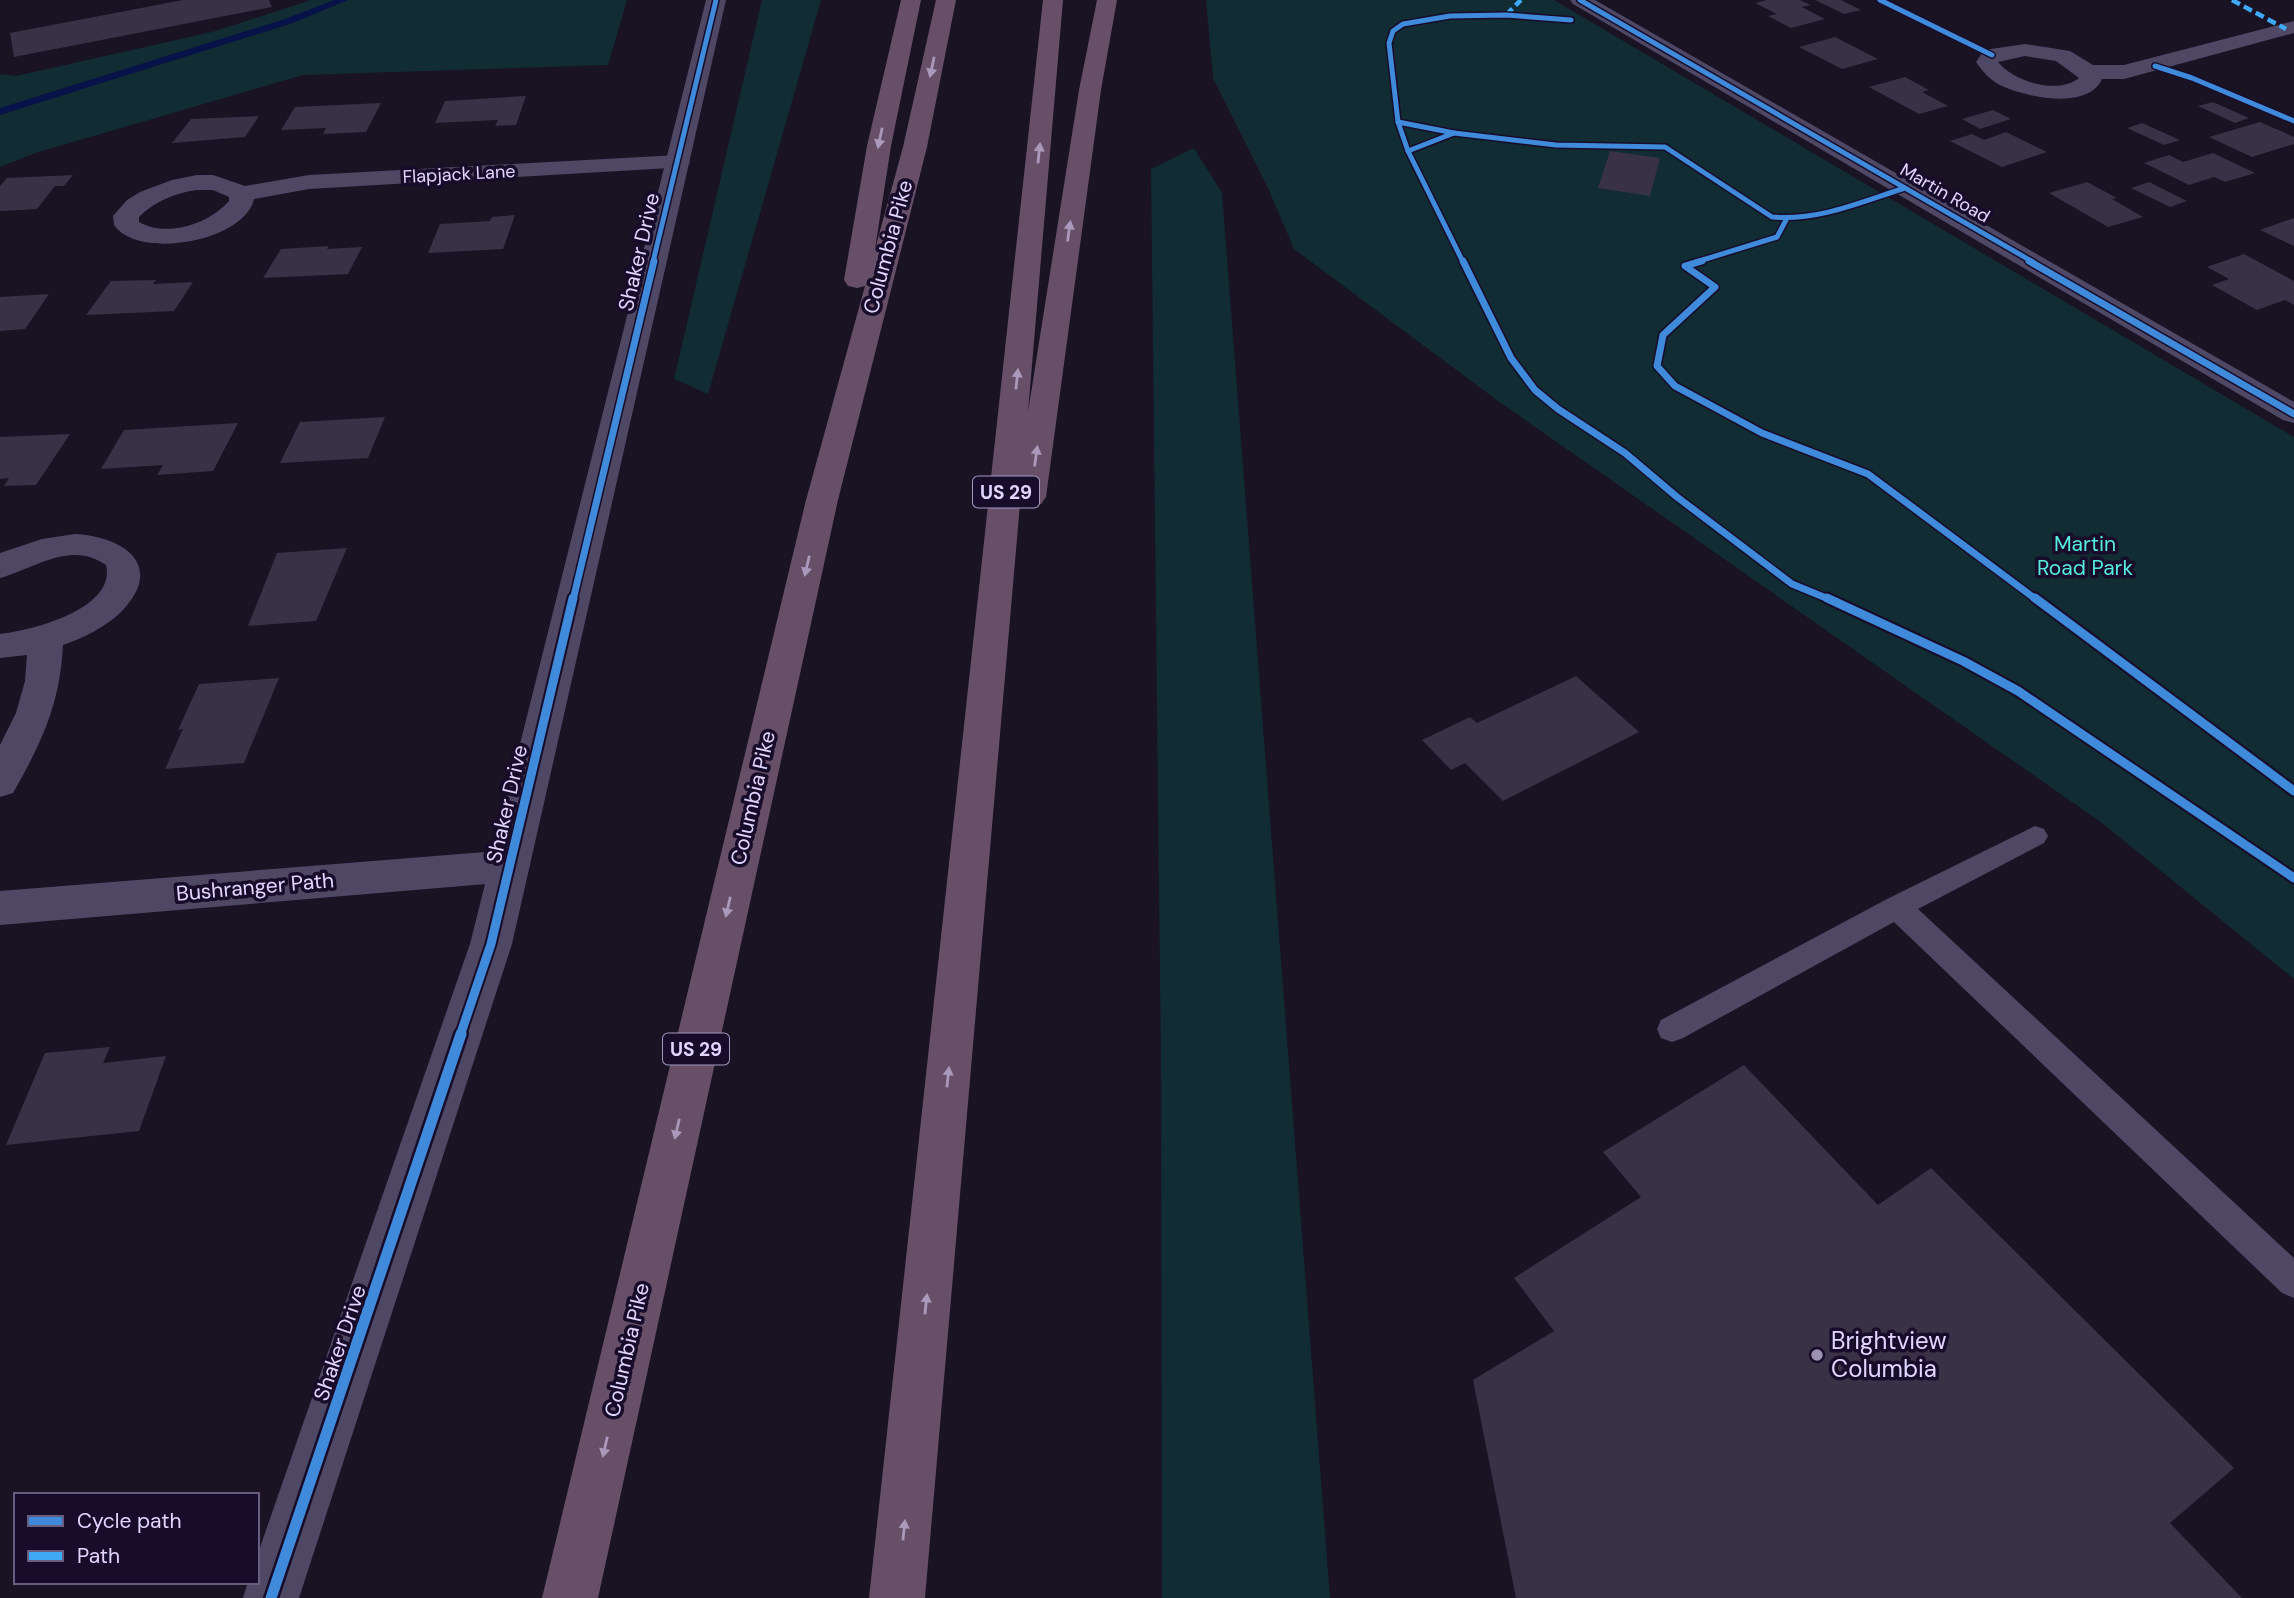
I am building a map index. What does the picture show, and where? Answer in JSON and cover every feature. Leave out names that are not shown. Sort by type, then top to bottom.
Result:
[{"type":"highway","points":[[822,500],[879,146],[911,0]]},
{"type":"highway","name":"Columbia Pike","points":[[570,1598],[822,500],[915,147],[946,0]]},
{"type":"highway","name":"US 29","points":[[898,1598],[1054,0]]},
{"type":"highway","points":[[957,984],[1090,90],[1107,0]]},
{"type":"street","name":"Shaker Drive","points":[[271,1598],[486,957],[716,0]]},
{"type":"street","name":"Martin Road","points":[[1580,0],[2294,414]]},
{"type":"street","points":[[2089,72],[2124,72],[2155,66],[2294,27]]},
{"type":"street","name":"Flapjack Lane","points":[[241,194],[309,182],[678,162]]},
{"type":"street","points":[[0,566],[36,551],[64,545],[90,545],[110,551],[122,562],[124,576],[117,594],[75,627],[46,639],[16,646],[0,646]]},
{"type":"street","points":[[0,783],[34,713],[43,681],[46,639]]},
{"type":"street","name":"Bushranger Path","points":[[0,908],[510,866]]},
{"type":"lane","points":[[1672,1029],[2035,836]]},
{"type":"lane","points":[[1897,907],[2294,1281]]},
{"type":"path","points":[[2155,66],[2192,78],[2294,121]]},
{"type":"green space","points":[[311,0],[627,0],[608,65],[303,75],[35,153],[0,167],[0,74],[16,76],[212,32]]},
{"type":"green space","points":[[762,0],[821,0],[708,394],[674,379]]},
{"type":"green space","name":"Martin Road Park","points":[[1206,0],[1554,0],[2294,437],[2294,979],[2102,823],[1498,401],[1294,249],[1268,188],[1213,78]]},
{"type":"green space","points":[[1194,148],[1222,193],[1330,1598],[1162,1598],[1161,1067],[1151,169]]},
{"type":"building","points":[[183,0],[269,0],[272,7],[14,57],[10,33]]},
{"type":"building","points":[[1767,0],[1800,0],[1811,5],[1802,7],[1825,19],[1791,28],[1768,16],[1777,14],[1755,3]]},
{"type":"building","points":[[1815,0],[1841,0],[1861,10],[1844,14]]},
{"type":"building","points":[[1835,37],[1878,59],[1842,69],[1799,47]]},
{"type":"building","points":[[1905,77],[1929,90],[1922,92],[1948,106],[1919,114],[1869,87]]},
{"type":"building","points":[[526,96],[516,125],[495,126],[498,120],[435,123],[445,101]]},
{"type":"building","points":[[2213,102],[2249,118],[2235,123],[2198,106]]},
{"type":"building","points":[[381,103],[366,132],[323,134],[326,128],[281,130],[295,107]]},
{"type":"building","points":[[1993,110],[2011,119],[1980,129],[1962,119]]},
{"type":"building","points":[[259,116],[245,137],[172,143],[191,119]]},
{"type":"building","points":[[2260,122],[2294,137],[2294,144],[2252,157],[2209,137]]},
{"type":"building","points":[[2142,123],[2180,140],[2164,145],[2127,128]]},
{"type":"building","points":[[2006,132],[2047,152],[2002,167],[1950,141],[1972,134],[1984,140]]},
{"type":"building","points":[[1610,151],[1660,158],[1650,196],[1598,188]]},
{"type":"building","points":[[2213,153],[2255,173],[2225,182],[2214,177],[2189,185],[2144,163],[2169,155],[2183,162]]},
{"type":"building","points":[[73,175],[64,186],[55,186],[37,209],[0,211],[0,186],[7,178]]},
{"type":"building","points":[[2087,182],[2117,198],[2112,199],[2143,217],[2108,227],[2049,193]]},
{"type":"building","points":[[2149,182],[2187,201],[2170,207],[2131,188]]},
{"type":"building","points":[[515,215],[503,249],[428,253],[440,224],[490,221],[492,217]]},
{"type":"building","points":[[2294,218],[2294,246],[2260,230]]},
{"type":"building","points":[[329,246],[327,249],[362,247],[348,274],[263,278],[281,249]]},
{"type":"building","points":[[2244,254],[2294,281],[2294,305],[2285,300],[2257,310],[2212,285],[2229,279],[2207,267]]},
{"type":"building","points":[[156,280],[153,284],[193,282],[174,311],[86,315],[111,281]]},
{"type":"building","points":[[49,294],[25,329],[0,331],[0,297]]},
{"type":"building","points":[[385,417],[368,458],[280,463],[300,422]]},
{"type":"building","points":[[238,423],[213,471],[157,475],[163,465],[101,469],[124,430]]},
{"type":"building","points":[[70,434],[36,485],[4,486],[9,478],[0,479],[0,437]]},
{"type":"building","points":[[347,548],[316,621],[248,626],[277,553]]},
{"type":"building","points":[[1576,676],[1639,732],[1503,801],[1465,763],[1451,770],[1422,740],[1470,717],[1477,723]]},
{"type":"building","points":[[279,678],[244,763],[165,769],[183,729],[178,730],[199,684]]},
{"type":"building","points":[[110,1047],[103,1063],[166,1056],[139,1131],[6,1145],[45,1053]]},
{"type":"building","name":"Brightview Columbia","points":[[1744,1065],[1878,1205],[1931,1168],[2234,1468],[2170,1523],[2242,1598],[1516,1598],[1473,1380],[1554,1331],[1514,1278],[1641,1197],[1603,1152]]},
{"type":"waterway","points":[[0,112],[289,21],[343,0]]},
{"type":"marked path","points":[[1506,15],[1521,0]]},
{"type":"marked path","points":[[2232,0],[2286,29]]},
{"type":"cycle path","points":[[271,1598],[491,944],[716,0]]},
{"type":"cycle path","points":[[1580,0],[2294,414]]},
{"type":"cycle path","points":[[1880,0],[1992,55]]},
{"type":"cycle path","points":[[1571,20],[1506,15],[1450,16],[1403,24],[1393,31],[1389,43],[1398,122],[1408,151],[1511,358],[1535,390],[1558,409],[1625,453],[1677,497],[1792,584],[1963,661],[2018,691],[2294,878]]},
{"type":"cycle path","points":[[2155,66],[2192,78],[2294,121]]},
{"type":"cycle path","points":[[1398,122],[1454,133],[1408,151]]},
{"type":"cycle path","points":[[1454,133],[1556,145],[1665,147],[1772,217],[1822,214],[1905,188]]},
{"type":"cycle path","points":[[1786,220],[1777,237],[1685,266],[1715,287],[1663,335],[1657,366],[1675,386],[1762,433],[1868,474],[2294,791]]},
{"type":"place","name":"Brightview Columbia","points":[[1817,1355]]}]
